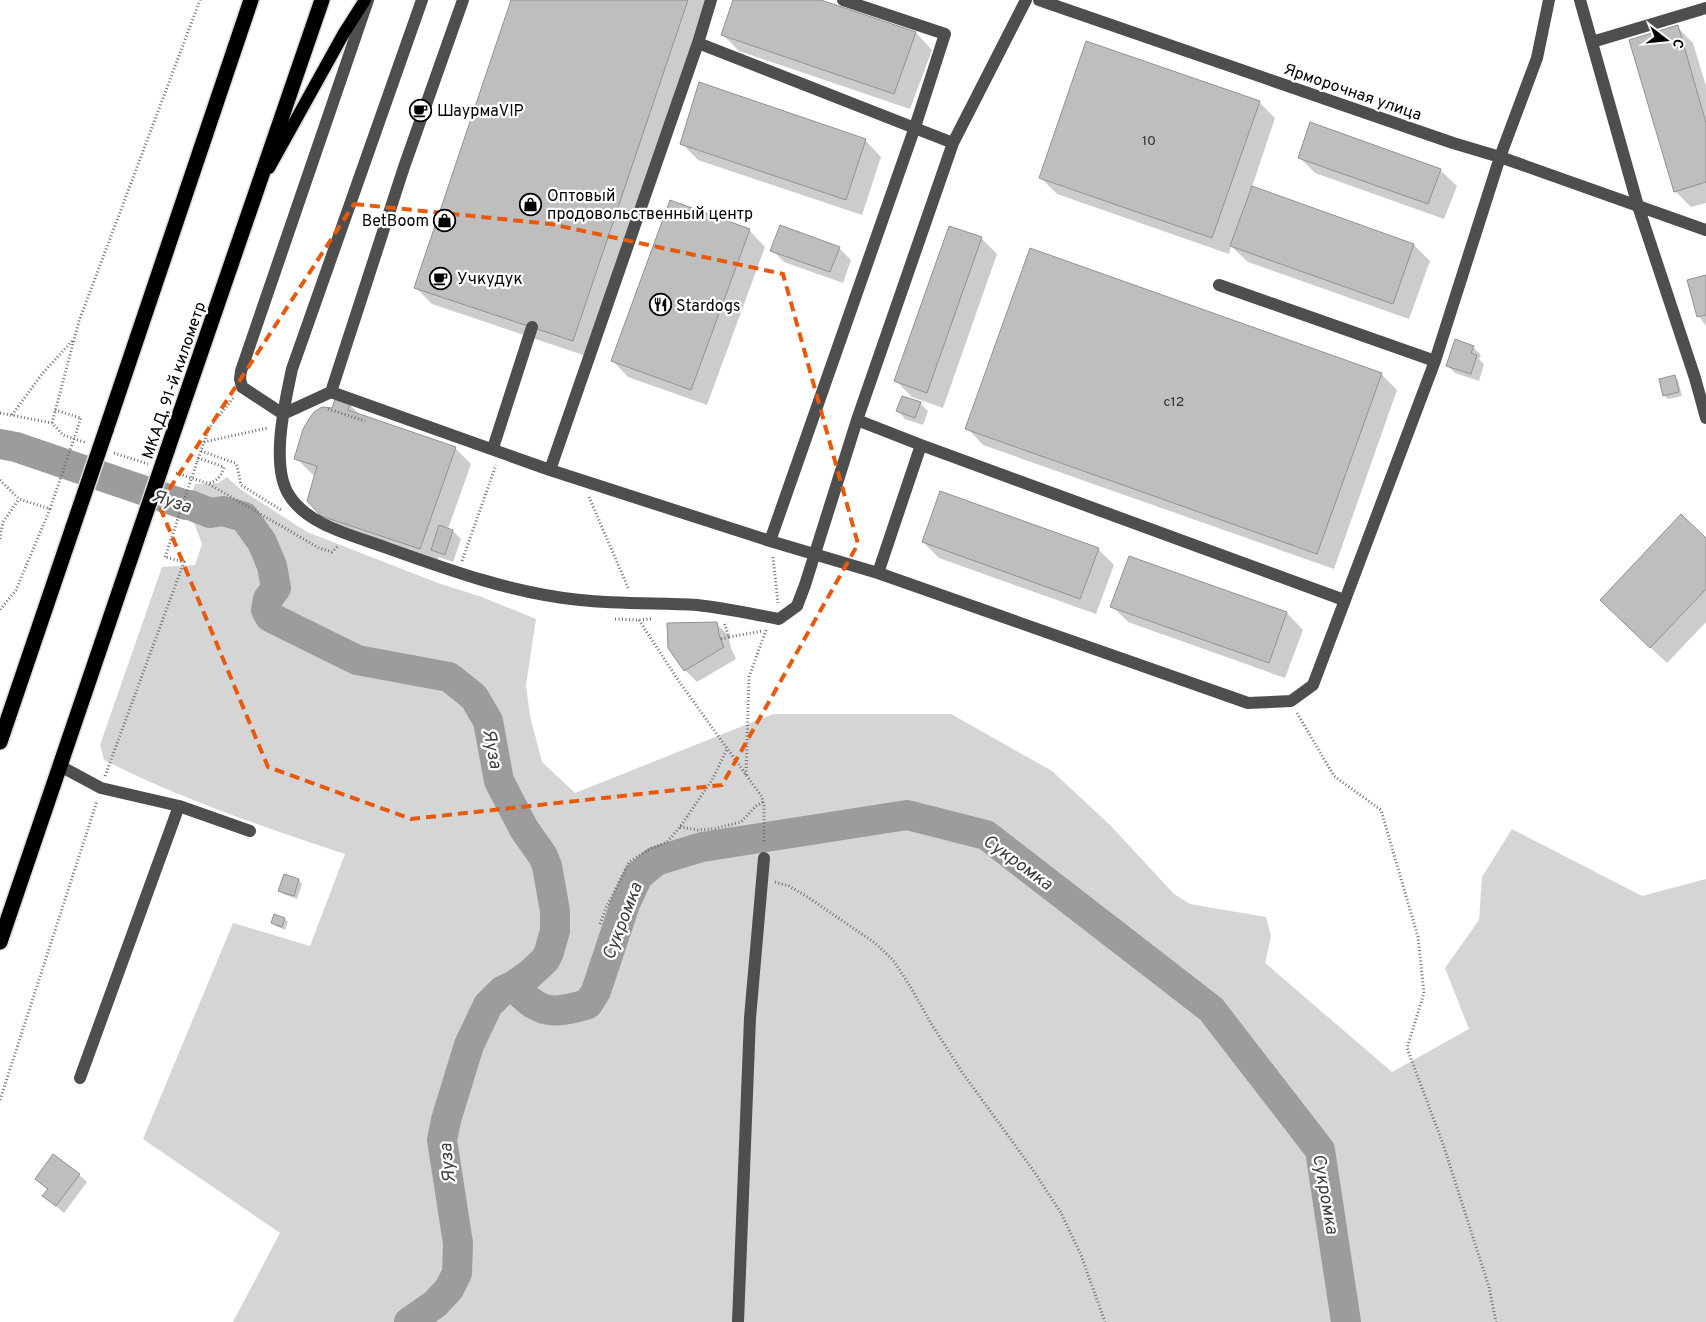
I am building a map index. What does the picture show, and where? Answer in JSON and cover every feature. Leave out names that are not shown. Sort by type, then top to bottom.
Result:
[{"type":"highway","points":[[0,742],[251,0]]},
{"type":"highway","name":"МКАД, 91-й километр","points":[[0,942],[322,0]]},
{"type":"main road","points":[[257,190],[344,33],[367,0]]},
{"type":"lane","points":[[282,420],[242,386],[240,379],[241,371],[367,0]]},
{"type":"lane","points":[[422,0],[292,369],[282,420],[280,464],[289,496],[306,512],[330,526],[458,573],[497,584],[579,600],[699,606],[779,619],[797,606],[857,420],[953,143],[1026,0]]},
{"type":"lane","points":[[282,420],[331,392],[404,167],[463,0]]},
{"type":"lane","points":[[550,470],[698,43],[711,0]]},
{"type":"lane","points":[[770,541],[915,127],[945,34],[843,0]]},
{"type":"lane","name":"Ярморочная улица","points":[[1039,0],[1706,230]]},
{"type":"lane","points":[[331,392],[493,448],[550,470],[770,541],[878,573],[1248,703],[1291,702],[1313,685],[1435,361],[1500,158],[1537,58],[1549,0]]},
{"type":"lane","points":[[1580,0],[1638,206],[1692,369],[1706,418]]},
{"type":"lane","points":[[1592,42],[1706,8]]},
{"type":"lane","points":[[698,43],[953,143]]},
{"type":"lane","points":[[1219,285],[1435,361]]},
{"type":"lane","points":[[493,448],[532,327]]},
{"type":"lane","points":[[857,420],[1344,600]]},
{"type":"lane","points":[[878,573],[921,445]]},
{"type":"lane","points":[[60,766],[101,788],[179,806],[250,832]]},
{"type":"lane","points":[[80,1078],[179,806]]},
{"type":"lane","points":[[738,1322],[750,1018],[764,858]]},
{"type":"path","points":[[52,423],[82,312],[200,0]]},
{"type":"path","points":[[12,415],[42,374],[73,340]]},
{"type":"path","points":[[0,1100],[101,788],[184,562],[166,557],[196,462],[209,428],[242,386]]},
{"type":"path","points":[[320,406],[366,422]]},
{"type":"path","points":[[0,610],[16,590],[50,509],[81,418],[54,410]]},
{"type":"path","points":[[0,413],[52,423],[63,435],[95,446]]},
{"type":"path","points":[[204,442],[282,420]]},
{"type":"path","points":[[201,451],[235,463],[241,485],[283,511]]},
{"type":"path","points":[[114,452],[151,465]]},
{"type":"path","points":[[198,458],[224,467],[216,480],[207,483]]},
{"type":"path","points":[[487,462],[505,468]]},
{"type":"path","points":[[458,573],[496,465]]},
{"type":"path","points":[[170,471],[207,483],[319,548],[332,552],[344,542]]},
{"type":"path","points":[[0,480],[18,498],[50,509]]},
{"type":"path","points":[[598,498],[589,495],[634,603],[639,620],[762,798],[764,804],[764,858]]},
{"type":"path","points":[[0,539],[3,522],[18,498]]},
{"type":"path","points":[[721,639],[764,631],[779,619],[773,556],[782,559]]},
{"type":"path","points":[[639,620],[658,618]]},
{"type":"path","points":[[723,618],[729,637]]},
{"type":"path","points":[[746,776],[749,677],[764,631]]},
{"type":"path","points":[[1291,702],[1334,776],[1381,810],[1418,937],[1424,993],[1407,1048],[1443,1144],[1489,1287],[1496,1322]]},
{"type":"path","points":[[600,924],[629,862],[648,850],[667,842],[680,827],[712,780],[727,749]]},
{"type":"path","points":[[680,827],[698,830],[713,829],[741,822],[756,806],[764,804]]},
{"type":"path","points":[[762,878],[789,886],[806,896],[875,943],[893,960],[964,1075],[1033,1170],[1061,1213],[1081,1255],[1105,1322]]},
{"type":"highlighted area","points":[[354,204],[551,224],[783,274],[858,544],[722,785],[411,819],[268,767],[159,505]]},
{"type":"shaded area","points":[[0,438],[34,445],[44,452],[62,457],[56,473],[44,464],[32,463],[12,452],[0,453]]},
{"type":"shaded area","points":[[227,477],[240,489],[307,532],[536,619],[526,685],[530,716],[542,762],[575,793],[773,714],[951,714],[1052,771],[1110,825],[1174,894],[1190,904],[1266,917],[1271,936],[1265,963],[1392,1072],[1469,1029],[1445,968],[1479,920],[1482,877],[1512,829],[1642,896],[1706,879],[1706,1322],[233,1322],[280,1233],[143,1139],[233,923],[310,946],[345,854],[192,800],[133,774],[104,760],[100,745],[162,567],[195,565],[202,544],[194,523],[182,518],[195,484],[218,483]]},
{"type":"building","name":"Оптовый продовольственный центр","points":[[511,0],[688,0],[573,341],[414,288]]},
{"type":"building","points":[[733,0],[821,0],[916,32],[894,94],[721,35]]},
{"type":"building","points":[[1678,25],[1706,123],[1706,182],[1674,192],[1629,40]]},
{"type":"building","points":[[1086,41],[1260,101],[1212,238],[1039,178]]},
{"type":"building","points":[[699,82],[866,139],[846,200],[680,144]]},
{"type":"building","points":[[1310,122],[1441,169],[1428,204],[1298,158]]},
{"type":"building","points":[[1252,186],[1414,244],[1393,304],[1230,246]]},
{"type":"building","points":[[670,200],[750,229],[691,390],[611,361]]},
{"type":"building","points":[[780,225],[840,247],[830,272],[770,251]]},
{"type":"building","points":[[949,226],[982,237],[927,393],[894,381]]},
{"type":"building","points":[[1030,248],[1382,373],[1317,554],[965,429]]},
{"type":"building","points":[[1706,275],[1706,315],[1697,317],[1687,280]]},
{"type":"building","points":[[1455,339],[1474,346],[1471,353],[1477,355],[1471,374],[1446,366]]},
{"type":"building","points":[[1675,375],[1679,392],[1663,396],[1659,379]]},
{"type":"building","points":[[902,396],[921,402],[915,418],[896,411]]},
{"type":"building","points":[[335,399],[350,404],[348,410],[456,447],[420,549],[321,516],[307,501],[317,466],[294,459],[303,429],[309,419],[314,412],[322,407],[332,408]]},
{"type":"building","points":[[940,491],[1099,548],[1080,599],[922,542]]},
{"type":"building","points":[[1681,514],[1706,538],[1706,589],[1650,648],[1600,600]]},
{"type":"building","points":[[439,525],[453,530],[445,555],[431,550]]},
{"type":"building","points":[[1129,556],[1287,612],[1269,663],[1110,607]]},
{"type":"building","points":[[717,622],[719,635],[724,647],[684,671],[668,648],[667,623]]},
{"type":"building","points":[[284,874],[299,879],[294,896],[278,891]]},
{"type":"building","points":[[274,914],[285,918],[282,927],[271,923]]},
{"type":"building","points":[[53,1154],[80,1174],[56,1206],[42,1196],[48,1189],[35,1179]]},
{"type":"waterway","name":"Яуза","points":[[0,444],[16,447],[210,513],[223,511],[244,517],[262,542],[272,566],[276,588],[268,599],[266,610],[270,617],[357,660],[449,677],[474,697],[488,721],[499,781],[524,829],[543,856],[547,866],[555,911],[555,931],[545,960],[530,974],[502,991],[488,1005],[469,1045],[446,1120],[442,1140],[458,1243],[457,1273],[449,1289],[435,1304],[409,1322]]},
{"type":"waterway","name":"Сукромка","points":[[513,986],[531,1002],[547,1010],[564,1010],[588,1004],[596,991],[625,904],[638,876],[656,861],[702,847],[907,815],[986,835],[1211,1009],[1320,1150],[1346,1322]]},
{"type":"place","name":"ШаурмаVIP","points":[[421,110]]},
{"type":"place","name":"Оптовый продовольственный центр","points":[[531,204]]},
{"type":"place","name":"BetBoom","points":[[445,220]]},
{"type":"place","name":"Учкудук","points":[[441,278]]},
{"type":"place","name":"Stardogs","points":[[660,305]]}]
